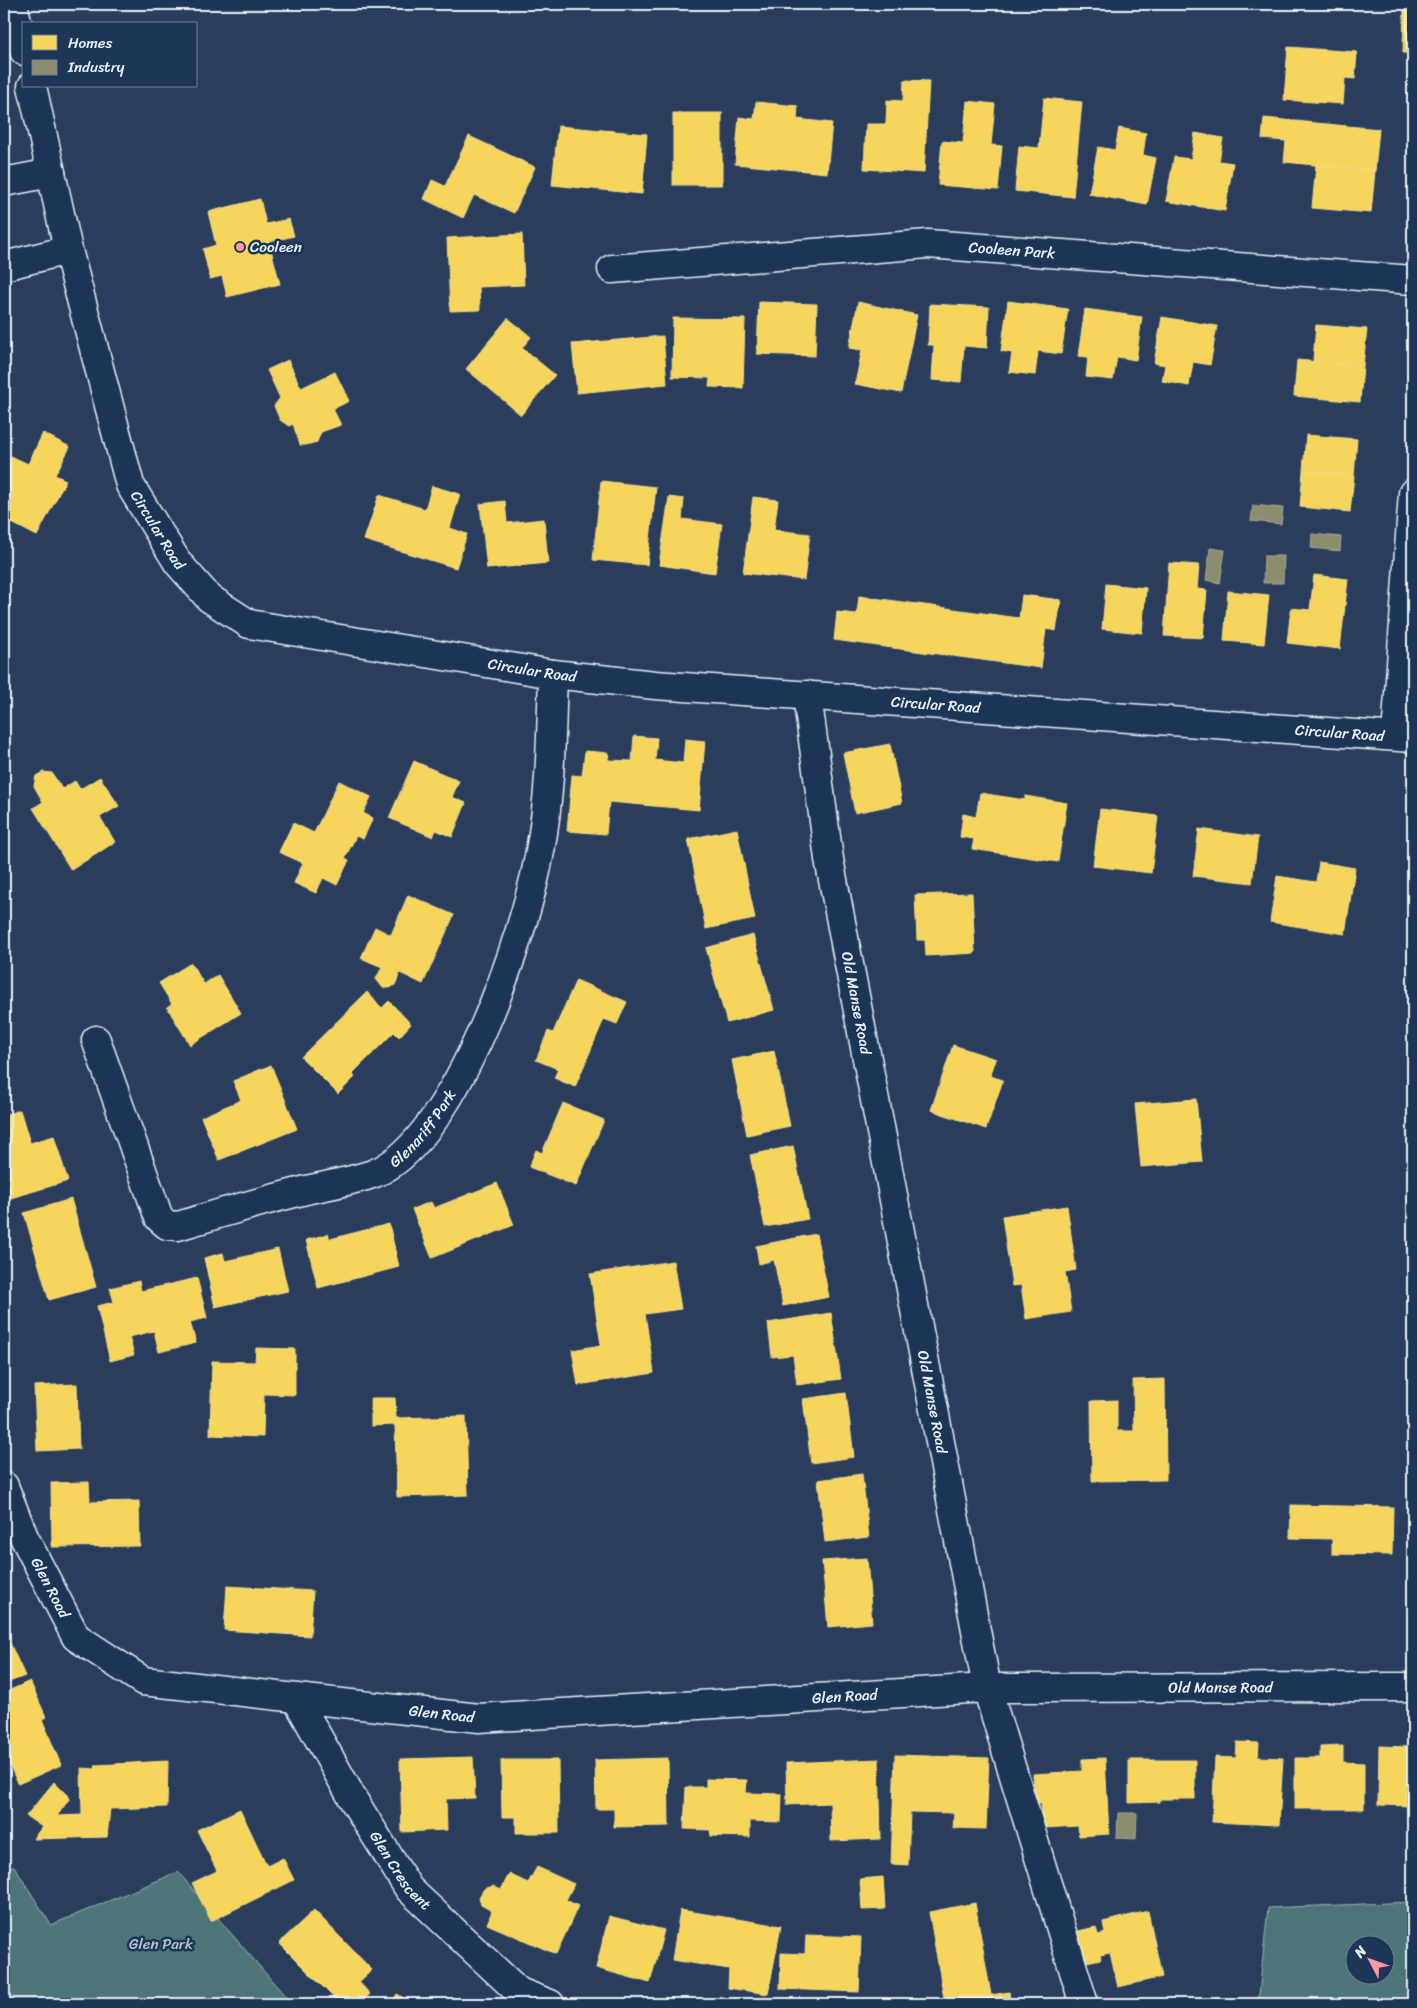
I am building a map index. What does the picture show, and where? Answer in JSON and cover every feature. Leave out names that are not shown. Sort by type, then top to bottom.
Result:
[{"type":"street","points":[[13,4],[22,42]]},
{"type":"street","name":"Circular Road","points":[[32,88],[68,250],[130,485],[178,563],[209,598],[249,624],[553,674],[655,686],[1405,737]]},
{"type":"street","points":[[4,182],[51,173]]},
{"type":"street","name":"Cooleen Park","points":[[612,269],[928,244],[1413,280]]},
{"type":"street","points":[[4,266],[68,250]]},
{"type":"street","points":[[1405,737],[1413,493]]},
{"type":"street","name":"Glenariff Park","points":[[96,1040],[159,1218],[167,1225],[178,1226],[248,1205],[376,1173],[402,1154],[434,1120],[473,1053],[523,925],[540,852],[550,780],[553,674]]},
{"type":"street","name":"Old Manse Road","points":[[807,695],[829,859],[987,1688],[1413,1687]]},
{"type":"street","name":"Glen Road","points":[[4,1486],[24,1537],[76,1637],[143,1680],[479,1718],[987,1688]]},
{"type":"street","points":[[987,1688],[1084,2004]]},
{"type":"street","name":"Glen Crescent","points":[[296,1698],[354,1800],[409,1889],[519,1992],[550,2004]]},
{"type":"green space","name":"Glen Park","points":[[14,1866],[51,1925],[178,1872],[292,2004],[4,2004],[4,1868]]},
{"type":"green space","points":[[1413,1902],[1413,2004],[1258,2004],[1268,1908]]},
{"type":"building: Homes","points":[[1404,4],[1413,4],[1413,53],[1403,53]]},
{"type":"building: Homes","points":[[1288,47],[1357,52],[1355,79],[1345,78],[1343,104],[1284,100]]},
{"type":"building: Homes","points":[[904,80],[929,81],[924,173],[864,169],[866,124],[886,124],[887,100],[903,101]]},
{"type":"building: Homes","points":[[1044,98],[1082,102],[1073,197],[1015,191],[1019,146],[1039,148]]},
{"type":"building: Homes","points":[[967,101],[995,104],[991,145],[1002,146],[998,190],[938,185],[942,141],[963,143]]},
{"type":"building: Homes","points":[[756,102],[798,106],[797,119],[832,123],[827,173],[735,164],[739,117],[754,119]]},
{"type":"building: Homes","points":[[673,113],[722,113],[722,185],[673,185]]},
{"type":"building: Homes","points":[[1264,118],[1379,129],[1375,171],[1284,162],[1286,141],[1262,139]]},
{"type":"building: Homes","points":[[558,126],[647,134],[642,194],[552,185]]},
{"type":"building: Homes","points":[[1119,128],[1146,133],[1143,155],[1156,158],[1147,205],[1089,194],[1098,147],[1115,150]]},
{"type":"building: Homes","points":[[1195,133],[1223,138],[1219,161],[1233,163],[1225,211],[1166,201],[1174,157],[1191,159]]},
{"type":"building: Homes","points":[[469,136],[535,167],[514,213],[474,195],[463,218],[424,199],[432,180],[445,186]]},
{"type":"building: Homes","points":[[1316,165],[1375,171],[1371,213],[1312,208]]},
{"type":"building: Homes","name":"Cooleen","points":[[260,199],[266,224],[289,219],[294,236],[269,242],[280,284],[227,297],[222,276],[210,279],[203,249],[216,245],[208,212]]},
{"type":"building: Homes","points":[[522,234],[524,285],[479,287],[480,310],[450,311],[447,238]]},
{"type":"building: Homes","points":[[1008,301],[1068,309],[1061,354],[1038,351],[1035,375],[1009,372],[1012,353],[1001,351]]},
{"type":"building: Homes","points":[[759,302],[817,304],[815,356],[757,354]]},
{"type":"building: Homes","points":[[858,302],[917,315],[901,393],[855,384],[862,350],[849,348]]},
{"type":"building: Homes","points":[[930,304],[989,307],[987,348],[964,346],[961,382],[932,380],[934,345],[928,345]]},
{"type":"building: Homes","points":[[1085,309],[1142,317],[1136,360],[1117,357],[1113,380],[1086,377],[1088,357],[1078,356]]},
{"type":"building: Homes","points":[[1162,317],[1217,326],[1210,365],[1193,362],[1189,386],[1162,381],[1165,365],[1154,363]]},
{"type":"building: Homes","points":[[508,318],[531,337],[522,348],[555,375],[521,415],[466,369]]},
{"type":"building: Homes","points":[[673,318],[745,319],[743,388],[709,387],[710,378],[672,377]]},
{"type":"building: Homes","points":[[1316,325],[1367,329],[1363,366],[1313,361]]},
{"type":"building: Homes","points":[[663,336],[667,384],[577,393],[572,344]]},
{"type":"building: Homes","points":[[288,360],[301,388],[335,372],[349,401],[333,409],[341,425],[321,432],[317,442],[300,445],[293,424],[289,426],[280,420],[274,406],[280,398],[267,370]]},
{"type":"building: Homes","points":[[1297,360],[1363,366],[1360,402],[1294,396]]},
{"type":"building: Homes","points":[[43,433],[70,447],[55,475],[66,480],[37,536],[4,519],[4,469],[11,456],[28,464]]},
{"type":"building: Homes","points":[[1306,435],[1357,439],[1354,476],[1303,471]]},
{"type":"building: Homes","points":[[1303,471],[1354,476],[1350,512],[1300,507]]},
{"type":"building: Homes","points":[[601,481],[656,487],[647,565],[593,560]]},
{"type":"building: Homes","points":[[432,486],[460,494],[450,528],[467,534],[456,568],[364,540],[379,495],[425,509]]},
{"type":"building: Homes","points":[[669,497],[684,499],[682,519],[722,524],[715,573],[659,565]]},
{"type":"building: Homes","points":[[753,497],[778,500],[774,530],[810,534],[804,580],[743,573]]},
{"type":"building: Homes","points":[[505,501],[507,523],[544,519],[548,563],[487,569],[480,504]]},
{"type":"building: Homes","points":[[1169,563],[1199,565],[1197,589],[1207,590],[1203,638],[1164,636]]},
{"type":"building: Homes","points":[[1314,575],[1348,579],[1340,649],[1287,643],[1291,608],[1310,610]]},
{"type":"building: Homes","points":[[1106,584],[1146,588],[1142,633],[1102,629]]},
{"type":"building: Homes","points":[[1228,591],[1269,595],[1264,644],[1224,641]]},
{"type":"building: Homes","points":[[1022,595],[1061,600],[1056,631],[1046,629],[1041,668],[834,640],[837,612],[857,614],[859,596],[1019,618]]},
{"type":"building: Homes","points":[[634,736],[657,738],[655,760],[683,763],[685,739],[705,741],[699,810],[609,802],[606,834],[567,831],[572,775],[582,776],[585,751],[609,753],[608,760],[632,761]]},
{"type":"building: Homes","points":[[890,744],[902,803],[855,813],[843,753]]},
{"type":"building: Homes","points":[[414,761],[459,781],[452,797],[466,803],[452,837],[436,830],[433,837],[389,818]]},
{"type":"building: Homes","points":[[43,772],[52,773],[62,789],[75,781],[80,789],[100,777],[119,806],[100,817],[115,842],[71,870],[33,808],[43,802],[34,786],[36,776]]},
{"type":"building: Homes","points":[[339,781],[371,797],[363,813],[373,818],[363,839],[356,836],[345,858],[349,860],[337,885],[323,878],[316,893],[294,883],[303,863],[279,852],[293,823],[314,833]]},
{"type":"building: Homes","points":[[980,793],[1025,800],[1025,796],[1067,803],[1058,862],[972,849],[974,839],[960,837],[963,814],[976,817]]},
{"type":"building: Homes","points":[[1100,809],[1158,816],[1151,873],[1093,866]]},
{"type":"building: Homes","points":[[737,829],[755,919],[706,929],[688,839]]},
{"type":"building: Homes","points":[[1199,829],[1258,837],[1252,883],[1193,876]]},
{"type":"building: Homes","points":[[1319,862],[1355,868],[1345,934],[1270,922],[1277,876],[1316,882]]},
{"type":"building: Homes","points":[[972,893],[975,953],[926,956],[925,940],[917,940],[915,895]]},
{"type":"building: Homes","points":[[408,895],[454,915],[423,984],[400,973],[395,985],[390,988],[383,988],[376,979],[382,967],[361,958],[375,927],[391,935]]},
{"type":"building: Homes","points":[[753,935],[774,1010],[727,1023],[706,948]]},
{"type":"building: Homes","points":[[191,963],[204,984],[218,975],[241,1013],[190,1045],[167,1007],[172,1004],[159,983]]},
{"type":"building: Homes","points":[[576,980],[627,1002],[617,1024],[604,1019],[575,1087],[554,1078],[558,1069],[536,1060],[548,1031],[553,1033]]},
{"type":"building: Homes","points":[[367,992],[382,1008],[389,1001],[411,1024],[399,1037],[394,1032],[352,1074],[355,1077],[338,1094],[301,1057]]},
{"type":"building: Homes","points":[[953,1045],[996,1059],[990,1076],[1003,1080],[986,1129],[931,1110]]},
{"type":"building: Homes","points":[[774,1051],[790,1126],[747,1135],[732,1060]]},
{"type":"building: Homes","points":[[271,1065],[297,1129],[219,1160],[201,1117],[241,1100],[233,1081]]},
{"type":"building: Homes","points":[[1196,1099],[1202,1162],[1141,1167],[1135,1104]]},
{"type":"building: Homes","points":[[563,1103],[604,1120],[576,1186],[529,1167],[536,1150],[542,1153]]},
{"type":"building: Homes","points":[[20,1110],[30,1143],[54,1136],[68,1181],[4,1200],[4,1115]]},
{"type":"building: Homes","points":[[793,1146],[808,1219],[765,1227],[750,1155]]},
{"type":"building: Homes","points":[[497,1183],[514,1225],[432,1258],[412,1209],[431,1202],[434,1208]]},
{"type":"building: Homes","points":[[71,1199],[96,1287],[49,1300],[24,1213]]},
{"type":"building: Homes","points":[[1067,1206],[1076,1270],[1065,1272],[1071,1312],[1026,1319],[1021,1285],[1012,1286],[1002,1216]]},
{"type":"building: Homes","points":[[389,1224],[399,1267],[318,1288],[306,1240],[328,1234],[330,1239]]},
{"type":"building: Homes","points":[[816,1234],[829,1297],[783,1306],[774,1260],[759,1264],[756,1246]]},
{"type":"building: Homes","points":[[278,1249],[288,1291],[215,1307],[204,1258],[223,1253],[225,1261]]},
{"type":"building: Homes","points":[[673,1261],[681,1309],[645,1314],[654,1373],[578,1385],[572,1350],[601,1345],[590,1274]]},
{"type":"building: Homes","points":[[197,1278],[207,1318],[190,1322],[196,1343],[159,1352],[154,1331],[129,1337],[134,1355],[110,1361],[97,1306],[114,1302],[110,1288],[139,1281],[141,1291]]},
{"type":"building: Homes","points":[[831,1313],[841,1379],[797,1385],[793,1355],[772,1357],[768,1323]]},
{"type":"building: Homes","points":[[256,1348],[295,1349],[295,1395],[264,1394],[263,1437],[210,1435],[212,1361],[255,1362]]},
{"type":"building: Homes","points":[[1165,1379],[1166,1480],[1092,1481],[1091,1401],[1117,1400],[1117,1431],[1134,1431],[1133,1380]]},
{"type":"building: Homes","points":[[77,1384],[79,1449],[37,1451],[34,1386]]},
{"type":"building: Homes","points":[[846,1393],[854,1457],[811,1463],[803,1399]]},
{"type":"building: Homes","points":[[371,1398],[395,1398],[396,1418],[466,1416],[468,1495],[397,1497],[395,1425],[371,1426]]},
{"type":"building: Homes","points":[[862,1474],[869,1537],[825,1542],[818,1480]]},
{"type":"building: Homes","points":[[89,1482],[90,1502],[139,1501],[140,1546],[52,1547],[51,1483]]},
{"type":"building: Homes","points":[[1291,1505],[1393,1507],[1392,1555],[1332,1554],[1332,1539],[1290,1538]]},
{"type":"building: Homes","points":[[867,1558],[872,1623],[828,1627],[822,1561]]},
{"type":"building: Homes","points":[[227,1586],[313,1591],[310,1636],[224,1630]]},
{"type":"building: Homes","points":[[4,1630],[25,1676],[4,1684]]},
{"type":"building: Homes","points":[[30,1681],[46,1717],[42,1719],[61,1765],[18,1784],[4,1752],[4,1693]]},
{"type":"building: Homes","points":[[1237,1742],[1259,1743],[1258,1757],[1283,1758],[1279,1825],[1212,1822],[1215,1757],[1236,1758]]},
{"type":"building: Homes","points":[[1343,1746],[1343,1762],[1364,1763],[1364,1809],[1295,1809],[1295,1758],[1320,1758],[1320,1747]]},
{"type":"building: Homes","points":[[1379,1746],[1410,1747],[1410,1759],[1413,1759],[1413,1822],[1410,1822],[1411,1806],[1378,1805]]},
{"type":"building: Homes","points":[[895,1755],[989,1758],[986,1829],[953,1828],[954,1813],[910,1812],[908,1865],[891,1864]]},
{"type":"building: Homes","points":[[473,1757],[475,1798],[446,1799],[447,1830],[402,1832],[400,1759]]},
{"type":"building: Homes","points":[[668,1758],[669,1826],[614,1827],[614,1809],[596,1809],[595,1760]]},
{"type":"building: Homes","points":[[1105,1758],[1109,1834],[1079,1836],[1078,1826],[1043,1828],[1041,1803],[1035,1803],[1033,1774],[1082,1771],[1082,1759]]},
{"type":"building: Homes","points":[[879,1759],[881,1839],[831,1841],[830,1803],[787,1805],[786,1763]]},
{"type":"building: Homes","points":[[501,1760],[558,1760],[559,1833],[516,1833],[516,1817],[502,1817]]},
{"type":"building: Homes","points":[[1129,1760],[1195,1760],[1195,1799],[1160,1799],[1160,1802],[1129,1803]]},
{"type":"building: Homes","points":[[168,1761],[167,1807],[110,1809],[107,1837],[33,1839],[42,1827],[26,1816],[54,1782],[70,1798],[57,1816],[82,1815],[81,1768],[95,1769],[96,1765]]},
{"type":"building: Homes","points":[[706,1779],[747,1780],[746,1793],[782,1794],[781,1822],[750,1821],[750,1837],[711,1836],[710,1830],[684,1829],[686,1787],[706,1787]]},
{"type":"building: Homes","points":[[240,1809],[267,1866],[283,1858],[294,1880],[211,1921],[192,1883],[217,1871],[197,1830]]},
{"type":"building: Homes","points":[[537,1867],[574,1884],[566,1900],[578,1906],[556,1954],[487,1924],[492,1911],[481,1905],[479,1897],[484,1889],[493,1886],[501,1890],[509,1874],[528,1883]]},
{"type":"building: Homes","points":[[883,1877],[885,1909],[862,1910],[860,1879]]},
{"type":"building: Homes","points":[[975,1903],[991,1995],[1009,1992],[1011,2004],[945,2004],[929,1912]]},
{"type":"building: Homes","points":[[314,1910],[372,1970],[359,1982],[370,1994],[359,2004],[340,2004],[279,1943]]},
{"type":"building: Homes","points":[[680,1910],[781,1926],[768,1994],[728,1988],[729,1969],[672,1960]]},
{"type":"building: Homes","points":[[1148,1911],[1162,1977],[1118,1987],[1110,1953],[1100,1955],[1101,1959],[1076,1964],[1069,1933],[1096,1927],[1098,1935],[1105,1933],[1103,1922]]},
{"type":"building: Homes","points":[[609,1916],[664,1930],[650,1983],[596,1968]]},
{"type":"building: Homes","points":[[806,1935],[861,1937],[859,1992],[780,1989],[781,1953],[805,1954]]},
{"type":"building: Homes","points":[[397,1994],[414,2004],[391,2004]]},
{"type":"building: Industry","points":[[1253,505],[1283,508],[1281,524],[1251,521]]},
{"type":"building: Industry","points":[[1312,534],[1341,537],[1340,551],[1311,548]]},
{"type":"building: Industry","points":[[1210,548],[1225,550],[1220,583],[1206,580]]},
{"type":"building: Industry","points":[[1264,556],[1284,556],[1283,583],[1263,583]]},
{"type":"building: Industry","points":[[1118,1813],[1137,1813],[1136,1839],[1117,1838]]},
{"type":"place","name":"Cooleen","points":[[240,247]]}]
